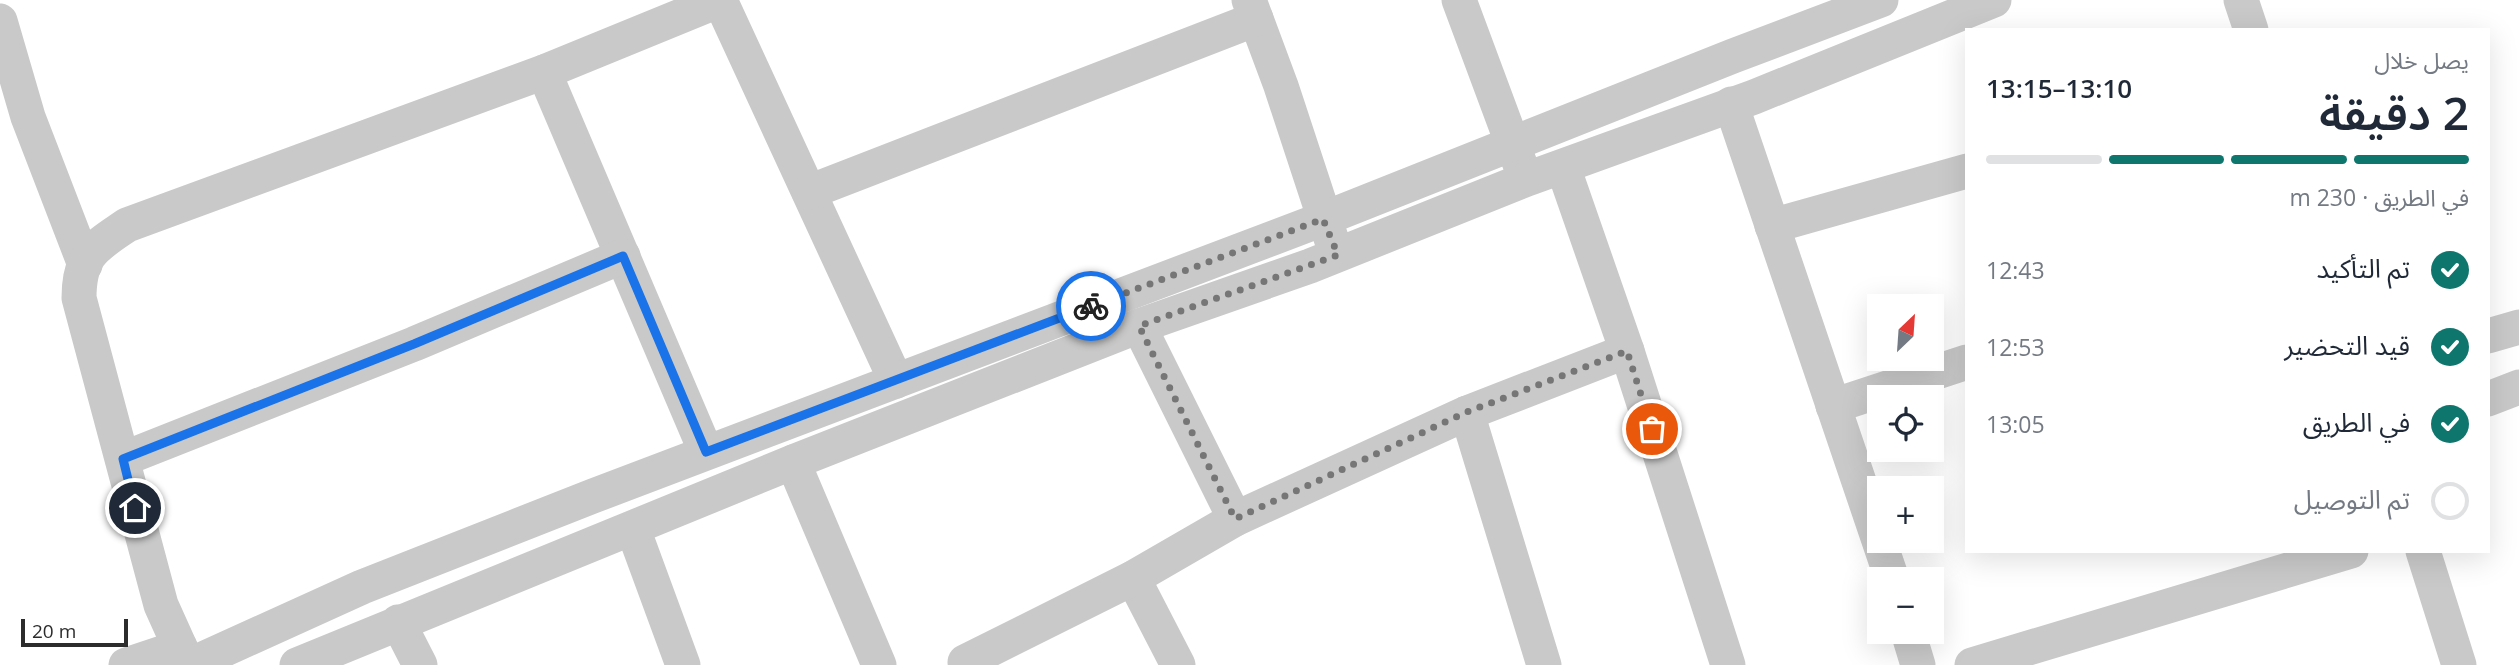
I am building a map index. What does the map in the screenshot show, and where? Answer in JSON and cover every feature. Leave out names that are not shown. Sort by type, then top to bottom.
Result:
[{"type":"street","points":[[186,659],[161,605],[79,298],[79,277],[93,248],[127,225],[544,72],[720,0],[896,382]]},
{"type":"street","points":[[1459,0],[1527,179]]},
{"type":"street","points":[[126,665],[186,659],[706,452],[1323,219],[1881,0]]},
{"type":"street","points":[[297,665],[793,462],[1139,326],[1338,255],[1527,179],[1731,104],[1994,0]]},
{"type":"street","points":[[2241,0],[2250,28]]},
{"type":"street","points":[[809,192],[1252,9],[1281,86],[1323,219],[1338,255]]},
{"type":"street","points":[[0,21],[12,102],[85,265]]},
{"type":"street","points":[[544,72],[706,452]]},
{"type":"street","points":[[1731,104],[1888,567]]},
{"type":"street","points":[[1563,166],[1627,351],[1728,665]]},
{"type":"street","points":[[1772,226],[1965,172]]},
{"type":"street","points":[[123,459],[414,344],[623,256]]},
{"type":"street","points":[[1139,326],[1235,519]]},
{"type":"street","points":[[2490,335],[2519,327]]},
{"type":"street","points":[[964,664],[1133,578],[1235,519],[1467,412],[1627,351]]},
{"type":"street","points":[[1833,406],[1965,363]]},
{"type":"street","points":[[2490,398],[2519,387]]},
{"type":"street","points":[[1467,412],[1544,665]]},
{"type":"street","points":[[793,462],[879,665]]},
{"type":"street","points":[[633,528],[683,665]]},
{"type":"street","points":[[1972,665],[2344,553]]},
{"type":"street","points":[[2424,553],[2459,665]]},
{"type":"street","points":[[1133,578],[1178,665]]},
{"type":"street","points":[[398,622],[420,665]]},
{"type":"street","points":[[1912,644],[1918,665]]},
{"type":"way so far","points":[[1091,306],[1323,219],[1338,255],[1139,326],[1235,519],[1467,412],[1627,351],[1652,429]]},
{"type":"route","points":[[135,508],[123,459],[414,344],[623,256],[706,452],[1091,306]]}]
